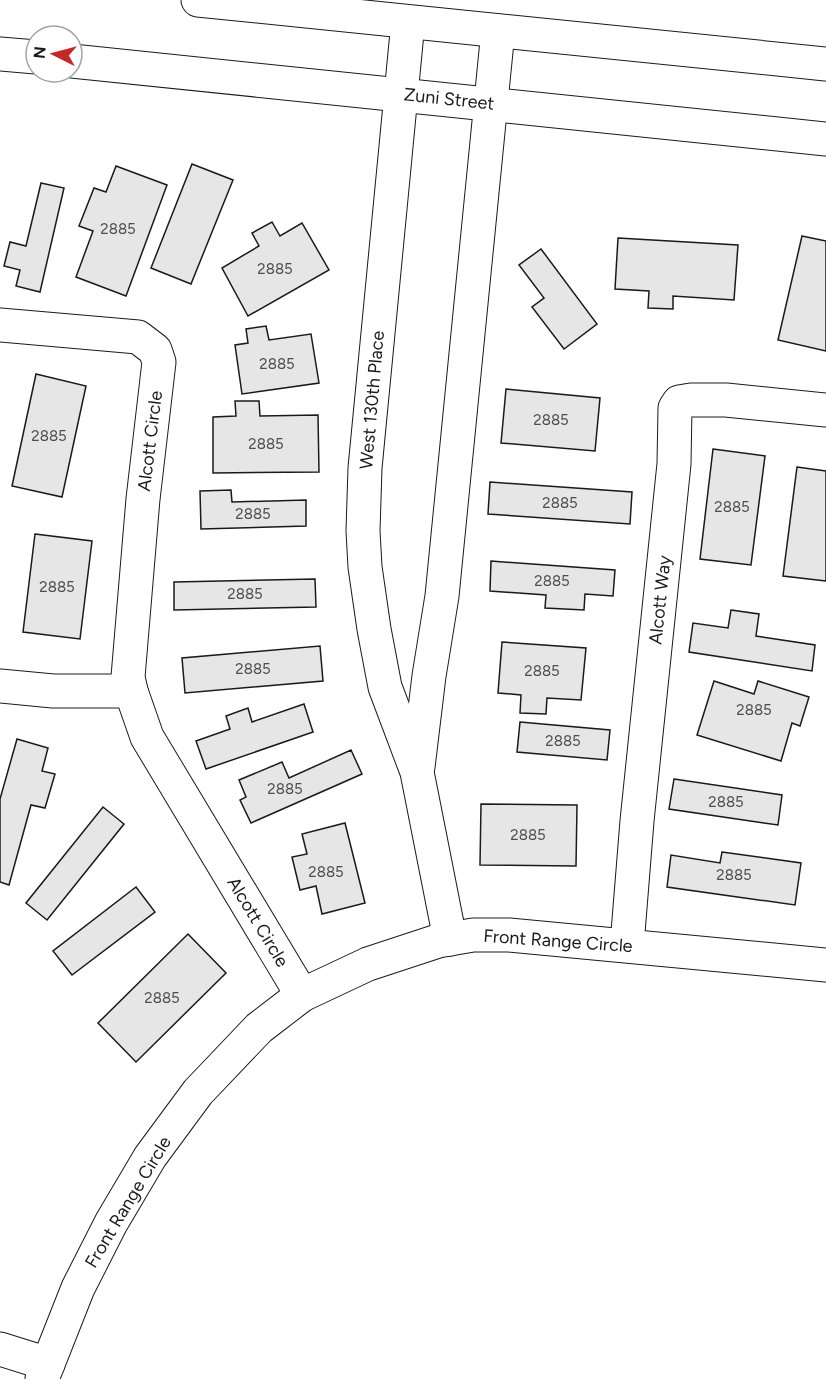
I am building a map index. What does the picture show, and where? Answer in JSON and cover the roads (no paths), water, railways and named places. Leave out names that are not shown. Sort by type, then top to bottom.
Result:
[{"type":"street","points":[[198,0],[826,63]]},
{"type":"street","name":"West 130th Place","points":[[408,22],[365,468],[363,531],[365,567],[385,687],[417,772],[450,939]]},
{"type":"street","name":"West 130th Place","points":[[417,772],[442,596],[498,31]]},
{"type":"street","points":[[0,54],[24,56]]},
{"type":"street","name":"Zuni Street","points":[[84,62],[826,139]]},
{"type":"street","name":"Alcott Circle","points":[[0,325],[138,337],[155,350],[159,362],[143,499],[128,677],[131,691],[147,737],[302,995]]},
{"type":"street","name":"Alcott Way","points":[[627,945],[637,822],[674,464],[675,408],[680,402],[703,400],[826,410]]},
{"type":"street","points":[[0,686],[53,691],[131,691]]},
{"type":"street","name":"Front Range Circle","points":[[45,1371],[78,1288],[111,1223],[150,1157],[198,1092],[259,1028],[302,995],[368,964],[438,941],[473,935],[509,935],[627,945],[826,965]]},
{"type":"street","points":[[0,1348],[45,1371]]}]
